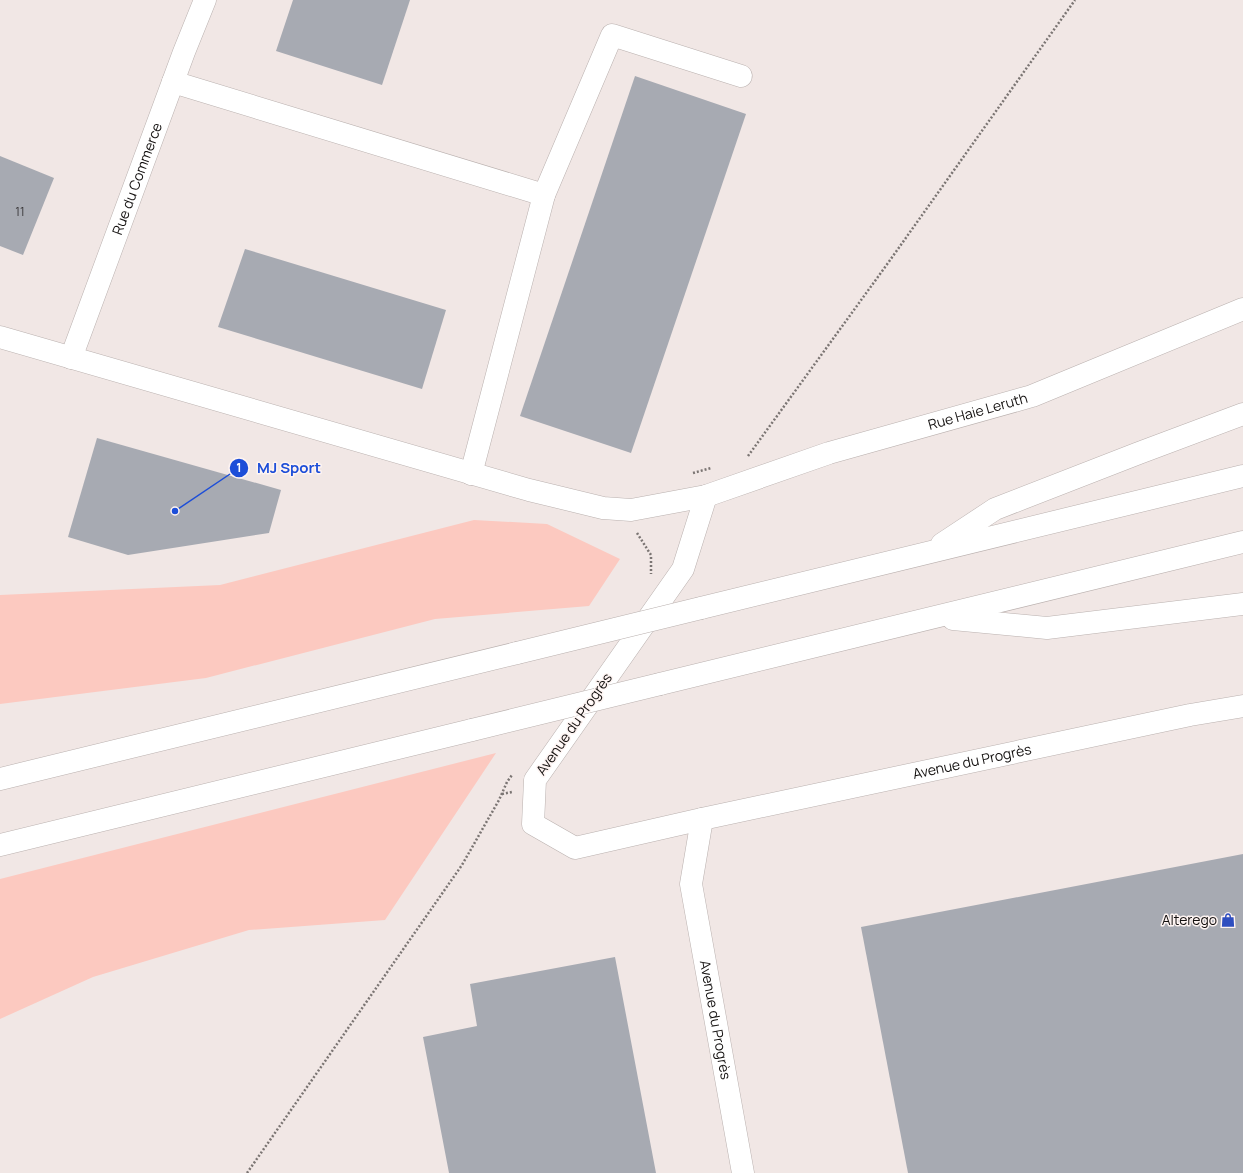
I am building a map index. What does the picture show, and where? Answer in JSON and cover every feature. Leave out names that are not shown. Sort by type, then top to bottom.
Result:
[{"type":"main road","name":"Rue du Commerce","points":[[71,358],[173,82],[205,0]]},
{"type":"main road","points":[[471,474],[544,196],[612,35],[740,76]]},
{"type":"main road","points":[[173,82],[544,196]]},
{"type":"main road","name":"Rue Haie Leruth","points":[[0,337],[529,490],[603,508],[632,510],[706,496],[829,453],[1032,396],[1243,308]]},
{"type":"main road","points":[[927,553],[995,510],[1243,414]]},
{"type":"main road","points":[[0,779],[1243,476]]},
{"type":"main road","name":"Avenue du Progrès","points":[[706,496],[683,569],[535,780],[533,824],[575,848],[702,819],[1182,717],[1243,706]]},
{"type":"main road","points":[[0,845],[1243,542]]},
{"type":"main road","points":[[936,617],[1047,628],[1243,604]]},
{"type":"main road","name":"Avenue du Progrès","points":[[702,819],[690,884],[743,1173]]},
{"type":"path","points":[[784,406],[888,264],[1075,0]]},
{"type":"path","points":[[247,1173],[462,865],[499,800],[507,782]]},
{"type":"shaded area","points":[[474,520],[547,524],[620,559],[589,606],[435,619],[206,678],[0,704],[0,595],[220,585]]},
{"type":"shaded area","points":[[496,753],[385,920],[249,930],[93,977],[0,1019],[0,879]]},
{"type":"building","points":[[293,0],[410,0],[382,85],[276,51]]},
{"type":"building","points":[[635,76],[746,114],[631,453],[520,416]]},
{"type":"building","points":[[0,156],[54,178],[23,255],[0,246]]},
{"type":"building","points":[[245,249],[446,310],[422,389],[218,327]]},
{"type":"building","points":[[97,438],[281,490],[269,533],[128,555],[68,537]]},
{"type":"building","points":[[1243,854],[1243,1173],[908,1173],[861,927]]},
{"type":"building","points":[[615,957],[656,1173],[449,1173],[423,1037],[477,1026],[470,984]]},
{"type":"place","name":"MJ Sport","points":[[175,511]]},
{"type":"place","name":"Alterego","points":[[1228,920]]}]
